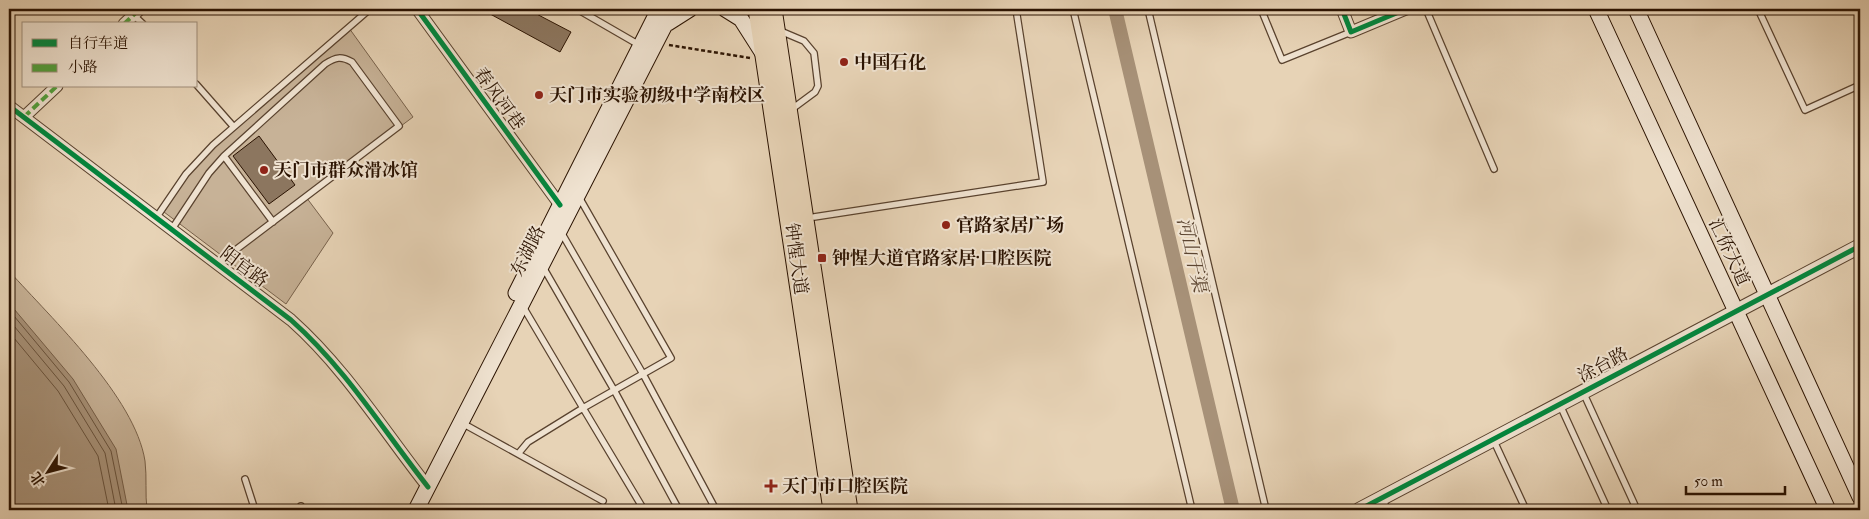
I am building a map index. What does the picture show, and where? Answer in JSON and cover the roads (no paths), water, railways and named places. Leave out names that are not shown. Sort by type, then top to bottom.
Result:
[{"type":"highway","name":"钟惺大道","points":[[758,9],[803,345],[833,510]]},
{"type":"highway","name":"钟惺大道","points":[[772,9],[848,510]]},
{"type":"highway","points":[[788,112],[805,151],[858,510]]},
{"type":"highway","points":[[803,345],[822,510]]},
{"type":"main road","name":"东湖路","points":[[406,510],[425,483],[461,422],[578,195],[649,47],[659,9]]},
{"type":"main road","name":"东湖路","points":[[416,510],[425,483],[560,205],[649,47],[664,28],[673,9]]},
{"type":"main road","points":[[664,28],[673,18],[690,9]]},
{"type":"main road","points":[[725,9],[741,19],[766,61]]},
{"type":"main road","name":"汇侨大道","points":[[1596,9],[1828,510]]},
{"type":"main road","name":"汇侨大道","points":[[1636,9],[1767,295],[1857,480],[1860,496]]},
{"type":"street","name":"春风河巷","points":[[417,9],[560,205]]},
{"type":"street","points":[[1342,9],[1351,32],[1406,9]]},
{"type":"street","points":[[126,22],[134,11]]},
{"type":"street","points":[[24,117],[55,88]]},
{"type":"street","name":"阳官路","points":[[9,106],[172,229],[314,341],[356,388],[425,483]]},
{"type":"street","name":"涂台路","points":[[1359,510],[1385,504],[1493,439],[1860,246]]},
{"type":"lane","points":[[156,218],[199,159],[234,126],[370,9]]},
{"type":"lane","points":[[577,9],[649,47]]},
{"type":"lane","points":[[814,216],[1043,182],[1016,9]]},
{"type":"lane","points":[[1073,9],[1192,510]]},
{"type":"lane","points":[[1148,9],[1266,510]]},
{"type":"lane","points":[[1261,9],[1282,60],[1351,32]]},
{"type":"lane","points":[[1426,9],[1494,169]]},
{"type":"lane","points":[[1758,9],[1805,110],[1860,85]]},
{"type":"lane","points":[[134,11],[142,22]]},
{"type":"lane","points":[[776,29],[811,46],[818,78],[815,92],[788,112]]},
{"type":"lane","points":[[172,229],[209,173],[224,156],[334,58],[343,57],[352,62],[399,126],[217,264]]},
{"type":"lane","points":[[198,86],[234,126]]},
{"type":"lane","points":[[224,156],[273,222]]},
{"type":"lane","points":[[518,454],[528,442],[671,358],[578,195]]},
{"type":"lane","points":[[560,230],[643,374],[716,510]]},
{"type":"lane","points":[[542,265],[614,390],[679,510]]},
{"type":"lane","points":[[522,304],[644,510]]},
{"type":"lane","points":[[1583,391],[1637,510]]},
{"type":"lane","points":[[1560,404],[1608,510]]},
{"type":"lane","points":[[461,422],[603,501]]},
{"type":"lane","points":[[1493,439],[1526,510]]},
{"type":"lane","points":[[245,478],[255,510]]},
{"type":"water","points":[[9,303],[73,379],[116,449],[128,510],[9,510]]},
{"type":"waterway","name":"河山干渠","points":[[1115,9],[1233,510]]},
{"type":"place","name":"中国石化","points":[[844,62]]},
{"type":"place","name":"天门市实验初级中学南校区","points":[[539,95]]},
{"type":"place","name":"天门市群众滑冰馆","points":[[264,170]]},
{"type":"place","name":"官路家居广场","points":[[946,225]]},
{"type":"place","name":"钟惺大道官路家居·口腔医院","points":[[822,258]]},
{"type":"place","name":"天门市口腔医院","points":[[771,486]]}]
